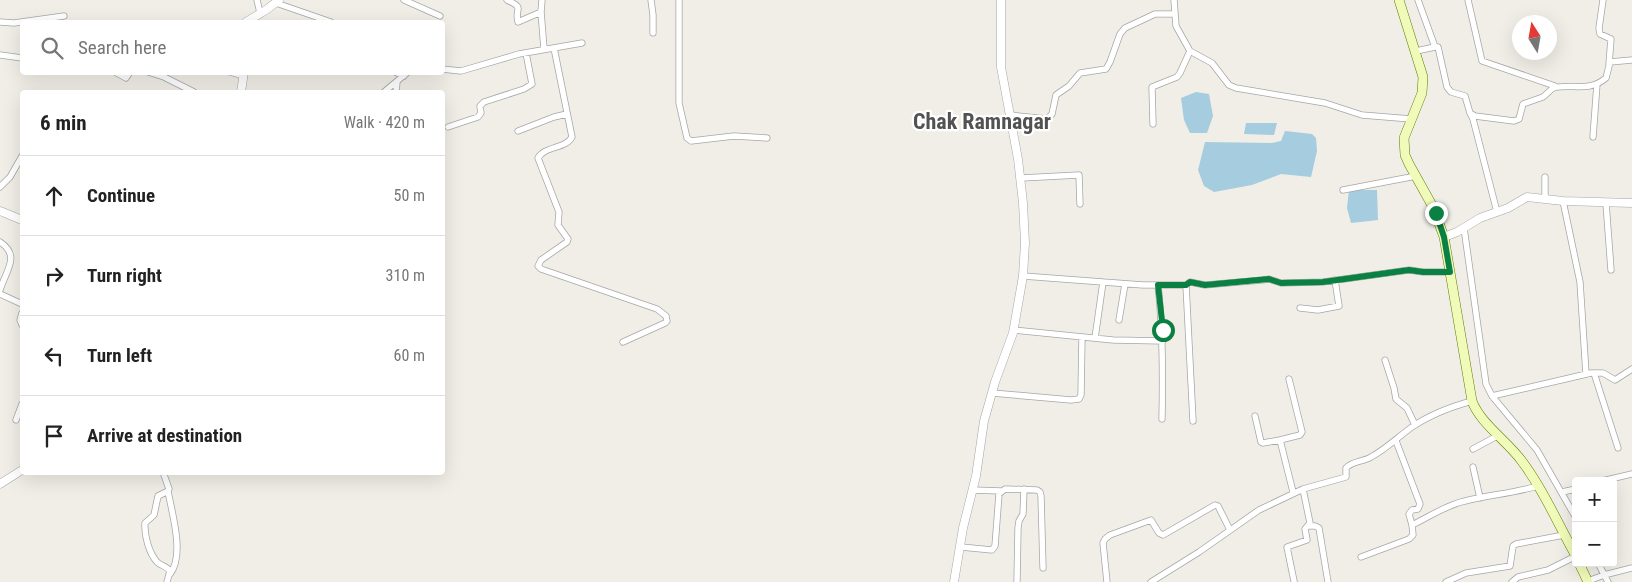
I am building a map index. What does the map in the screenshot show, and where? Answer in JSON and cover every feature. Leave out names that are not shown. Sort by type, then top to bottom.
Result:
[{"type":"main road","points":[[1399,0],[1427,49],[1422,93],[1407,129],[1404,146],[1409,164],[1436,213],[1454,233],[1450,272],[1472,401],[1479,414],[1522,461],[1538,486],[1572,549]]},
{"type":"main road","points":[[1581,567],[1590,581]]},
{"type":"street","points":[[257,0],[260,13]]},
{"type":"street","points":[[404,0],[440,16]]},
{"type":"street","points":[[507,0],[517,4],[518,22],[541,12]]},
{"type":"street","points":[[542,0],[544,49]]},
{"type":"street","points":[[651,0],[653,33]]},
{"type":"street","points":[[679,0],[679,103],[687,138],[691,141],[734,136],[767,138]]},
{"type":"street","points":[[954,582],[984,421],[1013,330],[1023,276],[1025,224],[1021,178],[1001,66],[1001,0]]},
{"type":"street","points":[[1174,0],[1176,26],[1190,51],[1212,63],[1230,85],[1236,88],[1325,104],[1362,115],[1411,119]]},
{"type":"street","points":[[1418,0],[1427,49],[1439,50],[1447,87],[1451,92],[1465,96],[1473,119],[1497,212]]},
{"type":"street","points":[[1468,0],[1482,61],[1555,86],[1583,87],[1597,84],[1606,78],[1611,39],[1600,34],[1599,28],[1603,0]]},
{"type":"street","points":[[249,20],[278,2],[323,20]]},
{"type":"street","points":[[1010,115],[1048,119],[1052,114],[1056,95],[1069,86],[1078,74],[1103,70],[1108,66],[1120,34],[1125,28],[1155,14],[1174,14]]},
{"type":"street","points":[[35,20],[64,16]]},
{"type":"street","points":[[0,22],[20,22]]},
{"type":"street","points":[[445,69],[464,70],[526,53],[582,43]]},
{"type":"street","points":[[554,48],[572,134],[571,140],[541,153],[538,158],[559,212],[558,225],[568,239],[567,242],[541,260],[538,266],[541,269],[657,309],[666,316],[667,321],[665,323],[623,342]]},
{"type":"street","points":[[1153,124],[1152,87],[1177,76],[1190,51]]},
{"type":"street","points":[[448,126],[478,117],[481,113],[480,106],[484,102],[524,89],[532,84],[526,53]]},
{"type":"street","points":[[0,55],[20,58]]},
{"type":"street","points":[[1609,64],[1632,60]]},
{"type":"street","points":[[158,75],[190,90]]},
{"type":"street","points":[[242,90],[244,75]]},
{"type":"street","points":[[387,90],[405,75]]},
{"type":"street","points":[[396,90],[397,82]]},
{"type":"street","points":[[1592,137],[1597,84]]},
{"type":"street","points":[[1470,114],[1517,121],[1519,120],[1523,104],[1543,97],[1555,86]]},
{"type":"street","points":[[518,131],[554,117],[568,114]]},
{"type":"street","points":[[0,187],[10,177],[20,160]]},
{"type":"street","points":[[1021,178],[1079,175],[1080,204]]},
{"type":"street","points":[[1343,190],[1416,176]]},
{"type":"street","points":[[1545,177],[1545,199]]},
{"type":"street","points":[[1572,511],[1537,450],[1492,396],[1485,379],[1482,348],[1454,233],[1480,218],[1527,197],[1563,201],[1632,203]]},
{"type":"street","points":[[1563,201],[1580,282],[1586,374]]},
{"type":"street","points":[[1606,203],[1611,270]]},
{"type":"street","points":[[0,211],[20,219]]},
{"type":"street","points":[[0,242],[9,248],[12,256],[0,290]]},
{"type":"street","points":[[1023,276],[1125,284],[1186,285],[1190,282],[1205,285],[1269,279],[1281,283],[1335,280],[1409,270],[1450,272]]},
{"type":"street","points":[[1300,308],[1318,310],[1339,306],[1335,280]]},
{"type":"street","points":[[1095,338],[1102,282]]},
{"type":"street","points":[[1119,320],[1125,284]]},
{"type":"street","points":[[1158,285],[1163,341],[1162,419]]},
{"type":"street","points":[[1186,285],[1193,420]]},
{"type":"street","points":[[0,294],[20,303]]},
{"type":"street","points":[[1013,330],[1130,341],[1163,341]]},
{"type":"street","points":[[992,393],[1071,400],[1079,399],[1081,395],[1082,337]]},
{"type":"street","points":[[1385,360],[1396,399],[1407,408],[1415,425]]},
{"type":"street","points":[[1492,396],[1586,374],[1603,373],[1615,380],[1632,369]]},
{"type":"street","points":[[1594,373],[1618,448]]},
{"type":"street","points":[[1256,416],[1261,442],[1263,443],[1302,434],[1289,379]]},
{"type":"street","points":[[1151,582],[1259,510],[1293,492],[1346,477],[1346,468],[1349,464],[1369,458],[1396,441],[1415,425],[1449,407],[1472,401]]},
{"type":"street","points":[[16,420],[20,409]]},
{"type":"street","points":[[1473,449],[1498,434]]},
{"type":"street","points":[[1280,440],[1293,492]]},
{"type":"street","points":[[1361,557],[1410,539],[1413,536],[1409,513],[1418,509],[1420,504],[1396,441]]},
{"type":"street","points":[[1473,467],[1480,498]]},
{"type":"street","points":[[0,484],[20,471]]},
{"type":"street","points":[[1617,478],[1632,474]]},
{"type":"street","points":[[164,475],[168,485],[178,553],[174,570],[166,582]]},
{"type":"street","points":[[1412,525],[1453,505],[1480,498],[1520,492],[1538,486]]},
{"type":"street","points":[[972,490],[1002,491],[1005,489],[1037,490],[1040,492],[1043,568]]},
{"type":"street","points":[[1294,581],[1287,547],[1307,540],[1305,529],[1309,526],[1310,521],[1303,489]]},
{"type":"street","points":[[1017,582],[1018,528],[1023,514],[1024,490]]},
{"type":"street","points":[[168,491],[158,496],[154,515],[145,524],[145,527],[147,543],[154,558],[160,565],[169,568],[170,574]]},
{"type":"street","points":[[961,547],[994,549],[998,497],[1002,491]]},
{"type":"street","points":[[1562,492],[1572,491]]},
{"type":"street","points":[[1107,582],[1103,543],[1110,535],[1151,520],[1158,533],[1163,535],[1215,504],[1218,506],[1230,530]]},
{"type":"street","points":[[1309,526],[1319,528],[1328,582]]},
{"type":"street","points":[[1446,582],[1472,572],[1510,566],[1513,546],[1516,544],[1564,534]]},
{"type":"street","points":[[1512,582],[1518,577],[1548,570],[1572,558]]},
{"type":"street","points":[[1599,567],[1602,576],[1608,582]]},
{"type":"street","points":[[1590,581],[1632,568]]},
{"type":"street","points":[[1162,575],[1164,582]]},
{"type":"water","points":[[1196,92],[1209,94],[1213,116],[1207,133],[1190,133],[1184,120],[1181,98]]},
{"type":"water","points":[[1246,123],[1277,123],[1274,135],[1244,134]]},
{"type":"water","points":[[1285,131],[1312,134],[1316,138],[1317,151],[1311,177],[1281,174],[1252,185],[1214,192],[1204,186],[1198,170],[1205,142],[1272,143],[1281,141]]},
{"type":"water","points":[[1349,190],[1377,190],[1378,220],[1351,223],[1347,208]]},
{"type":"district","name":"Chak Ramnagar","points":[[982,121]]},
{"type":"route","points":[[1163,330],[1158,285],[1186,285],[1188,282],[1205,285],[1269,279],[1278,283],[1328,281],[1382,272],[1409,270],[1450,272],[1444,237],[1436,213]]}]
